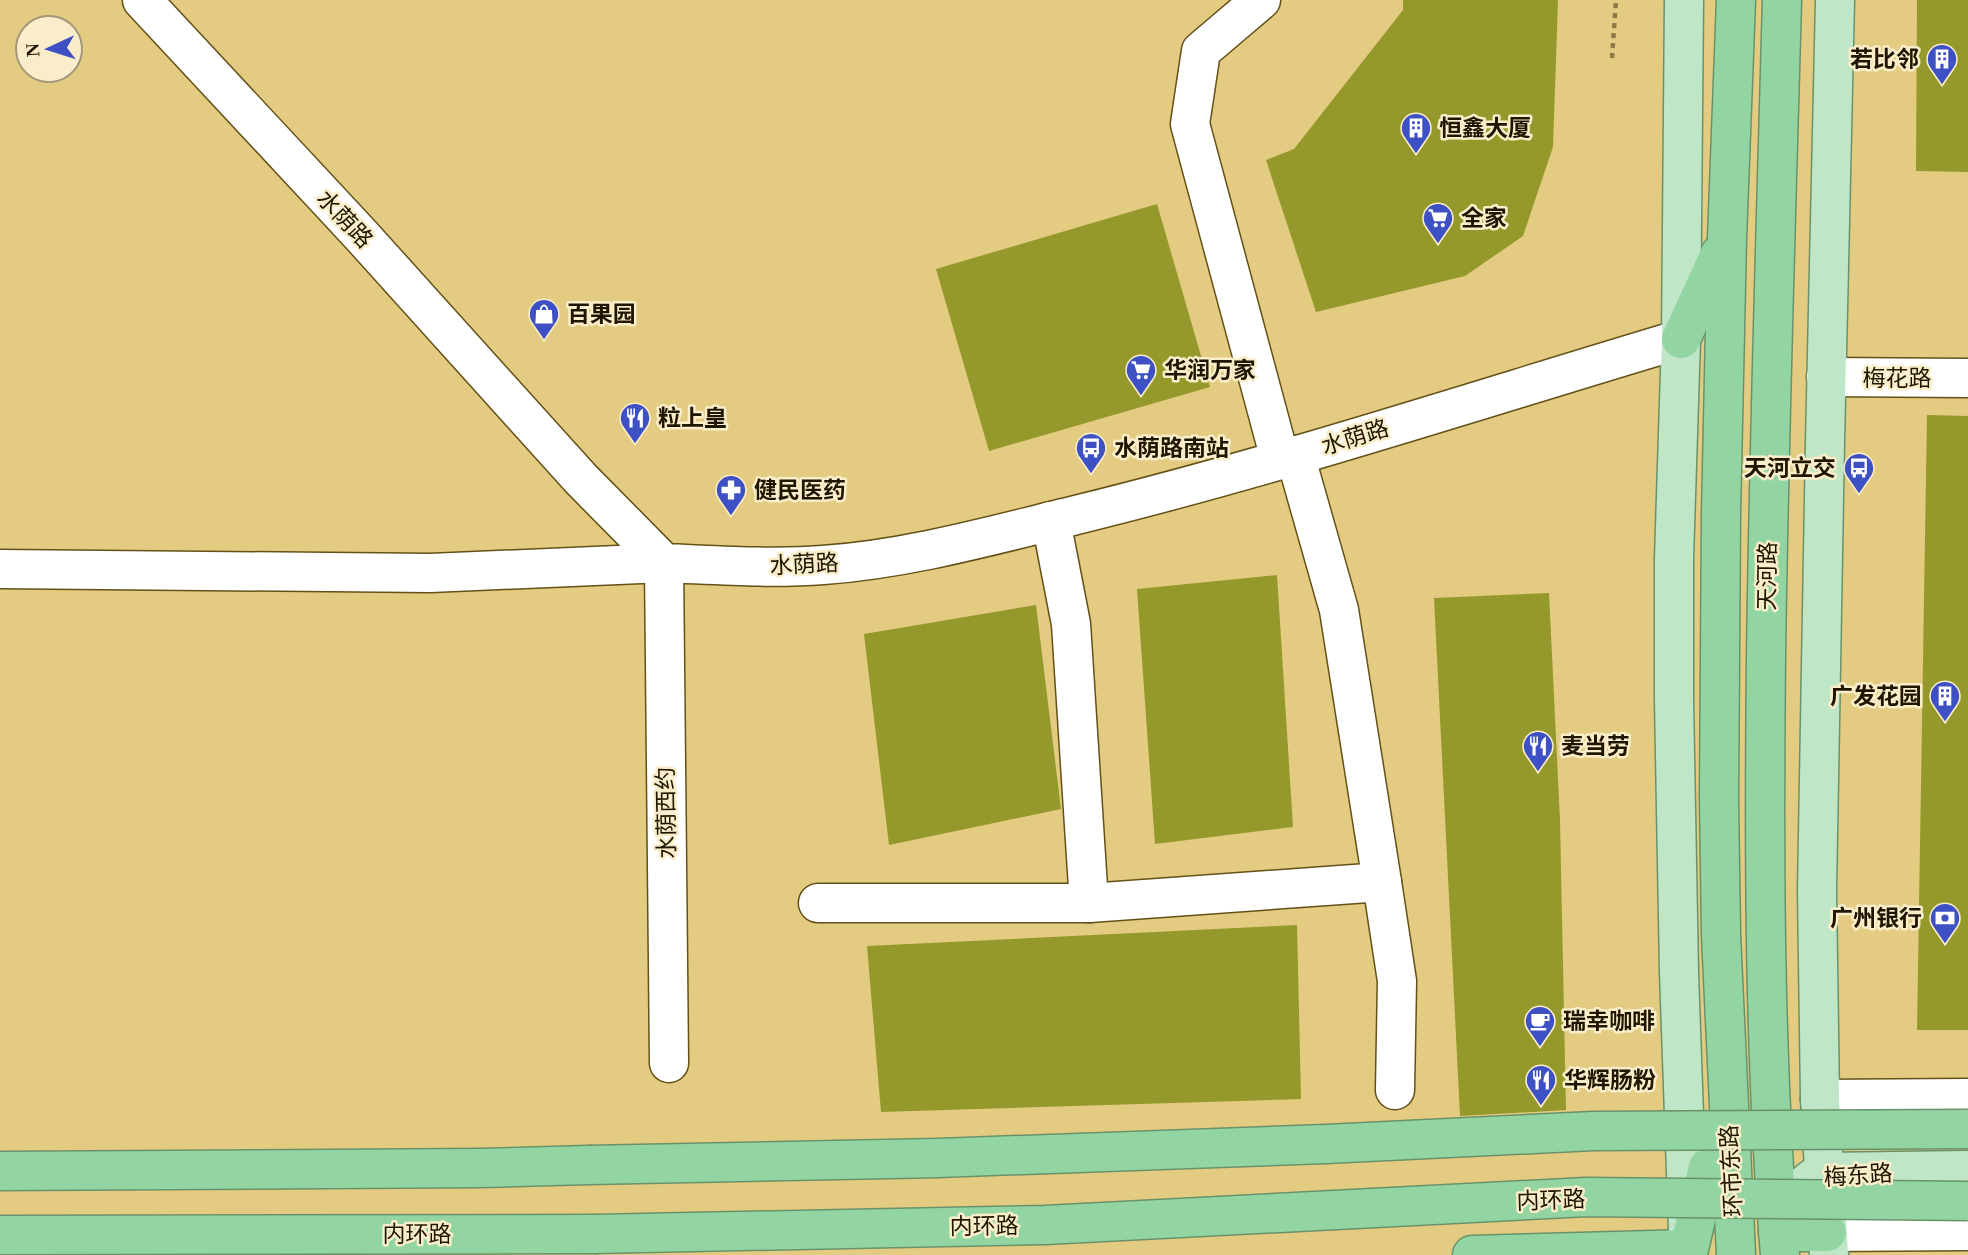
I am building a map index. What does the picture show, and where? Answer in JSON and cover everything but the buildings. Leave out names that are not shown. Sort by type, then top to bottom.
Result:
[{"type":"highway","name":"天河路","points":[[1727,1087],[1719,799],[1721,501],[1736,0]]},
{"type":"highway","name":"天河路","points":[[1772,1152],[1764,815],[1768,534],[1782,0]]},
{"type":"highway","points":[[1681,339],[1727,239]]},
{"type":"highway","points":[[1472,1255],[1689,1252],[1727,1087]]},
{"type":"highway","name":"环市东路","points":[[1727,1087],[1736,1255]]},
{"type":"highway","points":[[0,1171],[481,1168],[952,1157],[1594,1131],[1968,1129]]},
{"type":"highway","name":"环市东路","points":[[1772,1152],[1779,1243]]},
{"type":"highway","name":"内环路","points":[[0,1235],[594,1234],[1045,1224],[1586,1197],[1968,1201]]},
{"type":"highway","points":[[1779,1243],[1828,1244]]},
{"type":"main road","points":[[1684,0],[1674,700],[1679,984],[1689,1252]]},
{"type":"main road","points":[[1828,1244],[1820,1099],[1816,891],[1835,0]]},
{"type":"main road","name":"梅东路","points":[[1779,1243],[1804,1185],[1824,1161],[1968,1149]]},
{"type":"main road","name":"梅东路","points":[[1772,1152],[1824,1161],[1968,1170]]},
{"type":"street","name":"水荫路","points":[[142,0],[360,234],[581,479],[664,563],[821,565],[889,558],[954,545],[1137,500],[1681,339]]},
{"type":"street","points":[[1261,0],[1201,51],[1191,124],[1288,457],[1339,610],[1397,981],[1395,1090]]},
{"type":"street","name":"梅花路","points":[[1826,377],[1968,379]]},
{"type":"street","points":[[1051,521],[1071,624],[1089,903]]},
{"type":"street","points":[[0,569],[430,573],[664,563]]},
{"type":"street","name":"水荫西约","points":[[664,563],[669,1063]]},
{"type":"street","points":[[818,903],[1089,903],[1382,882]]},
{"type":"street","points":[[1820,1099],[1968,1098]]},
{"type":"street","points":[[1828,1244],[1968,1231]]},
{"type":"path","points":[[1612,58],[1616,0]]},
{"type":"place","name":"若比邻","points":[[1942,86]]},
{"type":"place","name":"恒鑫大厦","points":[[1416,155]]},
{"type":"place","name":"全家","points":[[1438,245]]},
{"type":"place","name":"百果园","points":[[544,341]]},
{"type":"place","name":"华润万家","points":[[1141,397]]},
{"type":"place","name":"粒上皇","points":[[635,445]]},
{"type":"place","name":"水荫路南站","points":[[1091,475]]},
{"type":"place","name":"天河立交","points":[[1859,495]]},
{"type":"place","name":"健民医药","points":[[731,517]]},
{"type":"place","name":"广发花园","points":[[1945,723]]},
{"type":"place","name":"麦当劳","points":[[1538,773]]},
{"type":"place","name":"广州银行","points":[[1945,945]]},
{"type":"place","name":"瑞幸咖啡","points":[[1540,1048]]},
{"type":"place","name":"华辉肠粉","points":[[1541,1107]]}]
